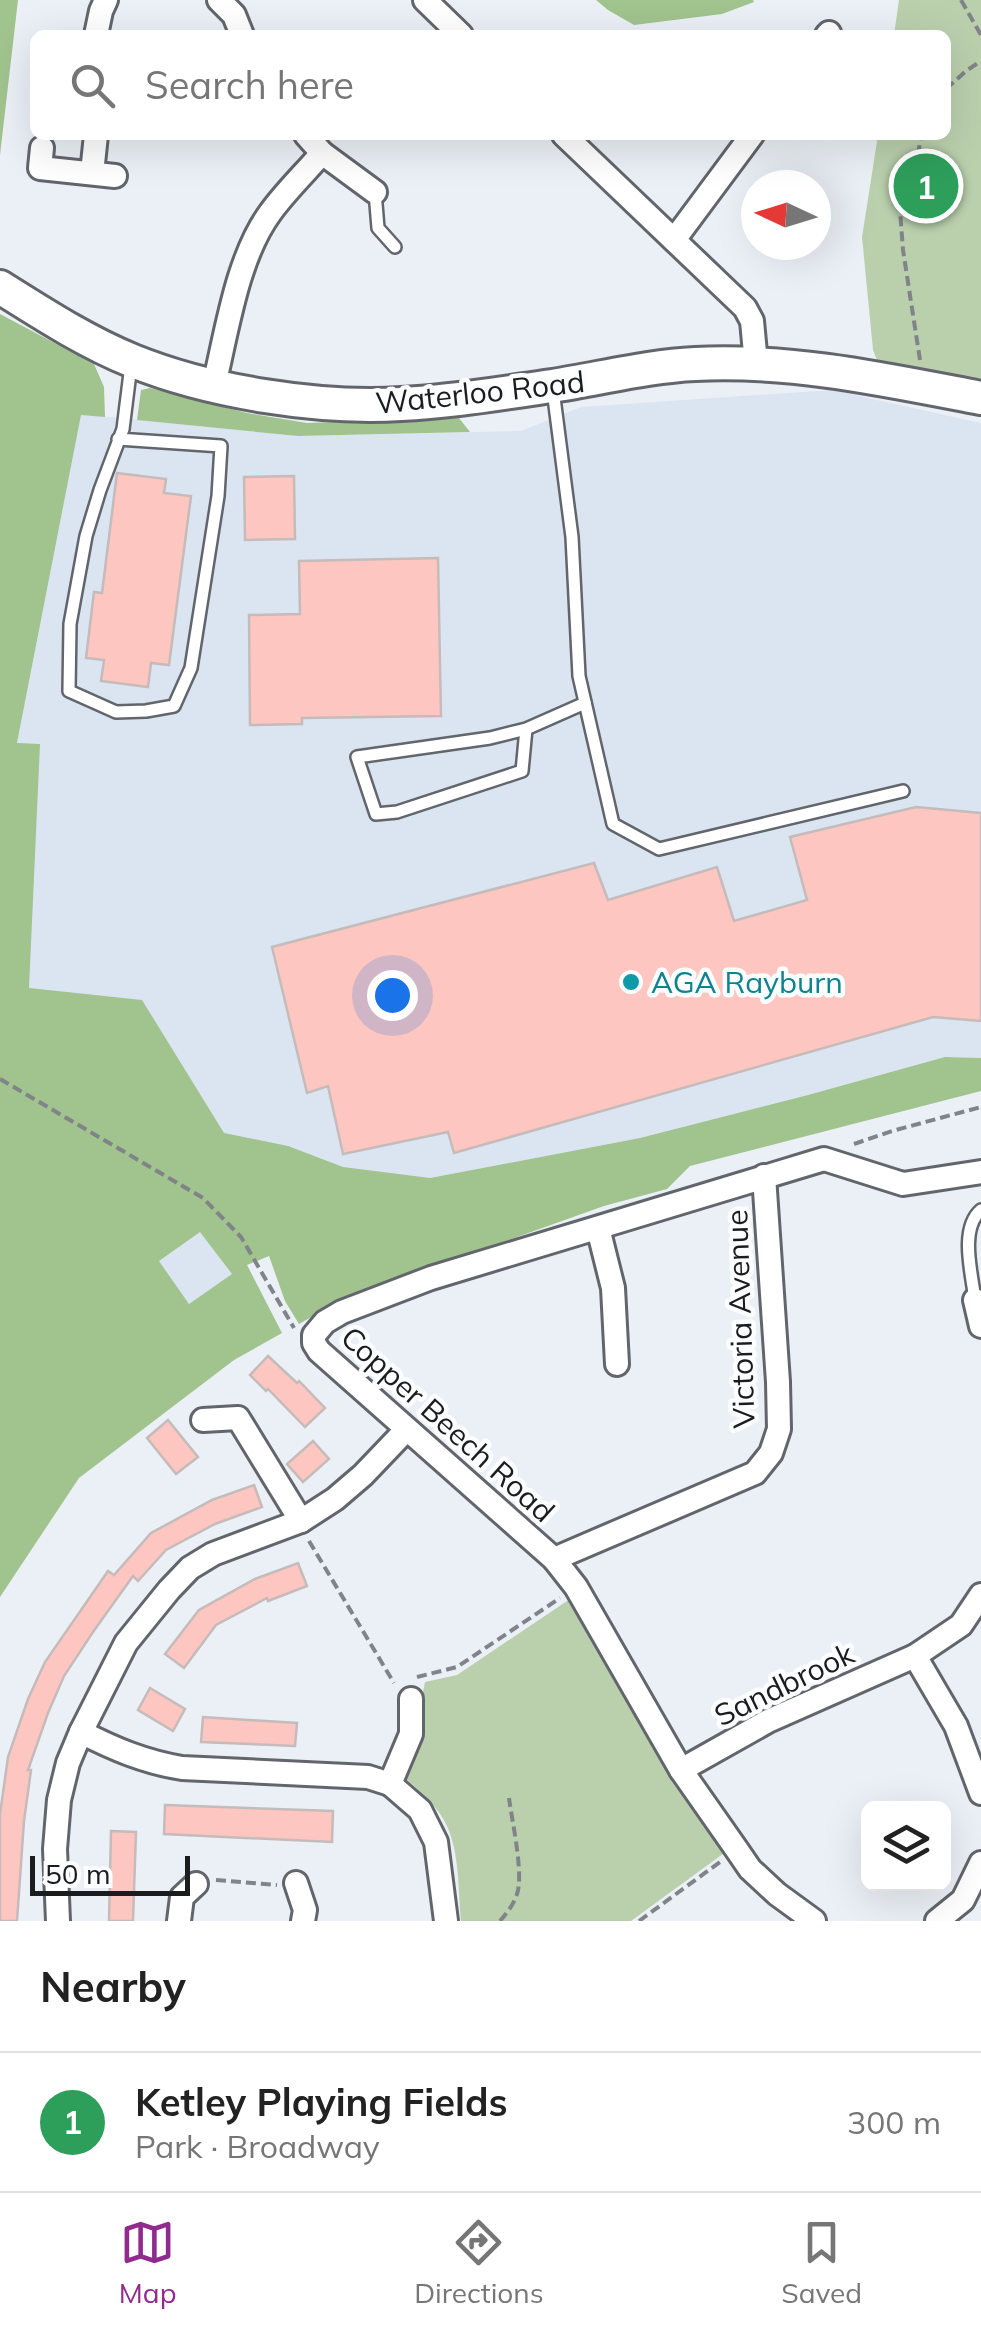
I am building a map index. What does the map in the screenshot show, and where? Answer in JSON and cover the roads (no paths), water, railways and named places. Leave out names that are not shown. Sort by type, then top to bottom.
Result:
[{"type":"street","points":[[97,30],[106,0]]},
{"type":"street","points":[[219,0],[234,15],[240,30]]},
{"type":"street","points":[[425,0],[456,30]]},
{"type":"street","points":[[42,148],[40,168],[103,175],[97,140]]},
{"type":"street","points":[[310,140],[375,192]]},
{"type":"street","points":[[569,140],[746,308],[752,321],[756,364]]},
{"type":"street","points":[[674,240],[748,140]]},
{"type":"street","points":[[214,385],[252,243],[269,213],[322,153]]},
{"type":"street","name":"Waterloo Road","points":[[0,288],[62,326],[132,360],[214,385],[310,403],[403,404],[692,364],[756,364],[874,377],[981,398]]},
{"type":"street","name":"Copper Beech Road","points":[[554,1559],[319,1352],[314,1343],[317,1330],[325,1322],[432,1278],[824,1159],[903,1184],[981,1172]]},
{"type":"street","name":"Victoria Avenue","points":[[554,1559],[756,1473],[771,1453],[779,1429],[778,1382],[764,1176]]},
{"type":"street","points":[[598,1228],[613,1288],[617,1364]]},
{"type":"street","points":[[975,1300],[981,1326]]},
{"type":"street","points":[[203,1420],[238,1418],[302,1527]]},
{"type":"street","points":[[58,1921],[55,1850],[59,1800],[68,1763],[126,1643],[190,1568],[213,1554],[302,1527],[406,1430]]},
{"type":"street","points":[[554,1559],[576,1587],[682,1770],[736,1850],[778,1894],[814,1921]]},
{"type":"street","name":"Sandbrook","points":[[682,1770],[768,1721],[915,1656],[961,1625],[981,1595]]},
{"type":"street","points":[[915,1656],[956,1726],[981,1793]]},
{"type":"street","points":[[390,1784],[411,1734],[402,1691]]},
{"type":"street","points":[[81,1732],[152,1763],[182,1768],[368,1777],[390,1784],[420,1810],[436,1842],[446,1921]]},
{"type":"street","points":[[937,1921],[962,1900],[981,1863]]},
{"type":"street","points":[[296,1883],[304,1921]]},
{"type":"street","points":[[179,1921],[182,1897],[196,1884]]},
{"type":"lane","points":[[375,192],[378,228],[395,246]]},
{"type":"lane","points":[[118,440],[222,446],[218,496],[190,668],[174,706],[146,711],[116,712],[69,690],[70,624],[86,536],[100,490],[118,440],[123,429],[132,360]]},
{"type":"lane","points":[[552,386],[572,537],[579,676],[613,824],[659,850],[903,791]]},
{"type":"lane","points":[[526,729],[522,771],[396,812],[376,814],[357,756],[490,738],[526,729],[585,703]]},
{"type":"lane","points":[[975,1300],[968,1238],[974,1216],[981,1210]]},
{"type":"place","name":"Ketley Playing Fields","points":[[926,186]]},
{"type":"place","name":"AGA Rayburn","points":[[631,982]]}]
